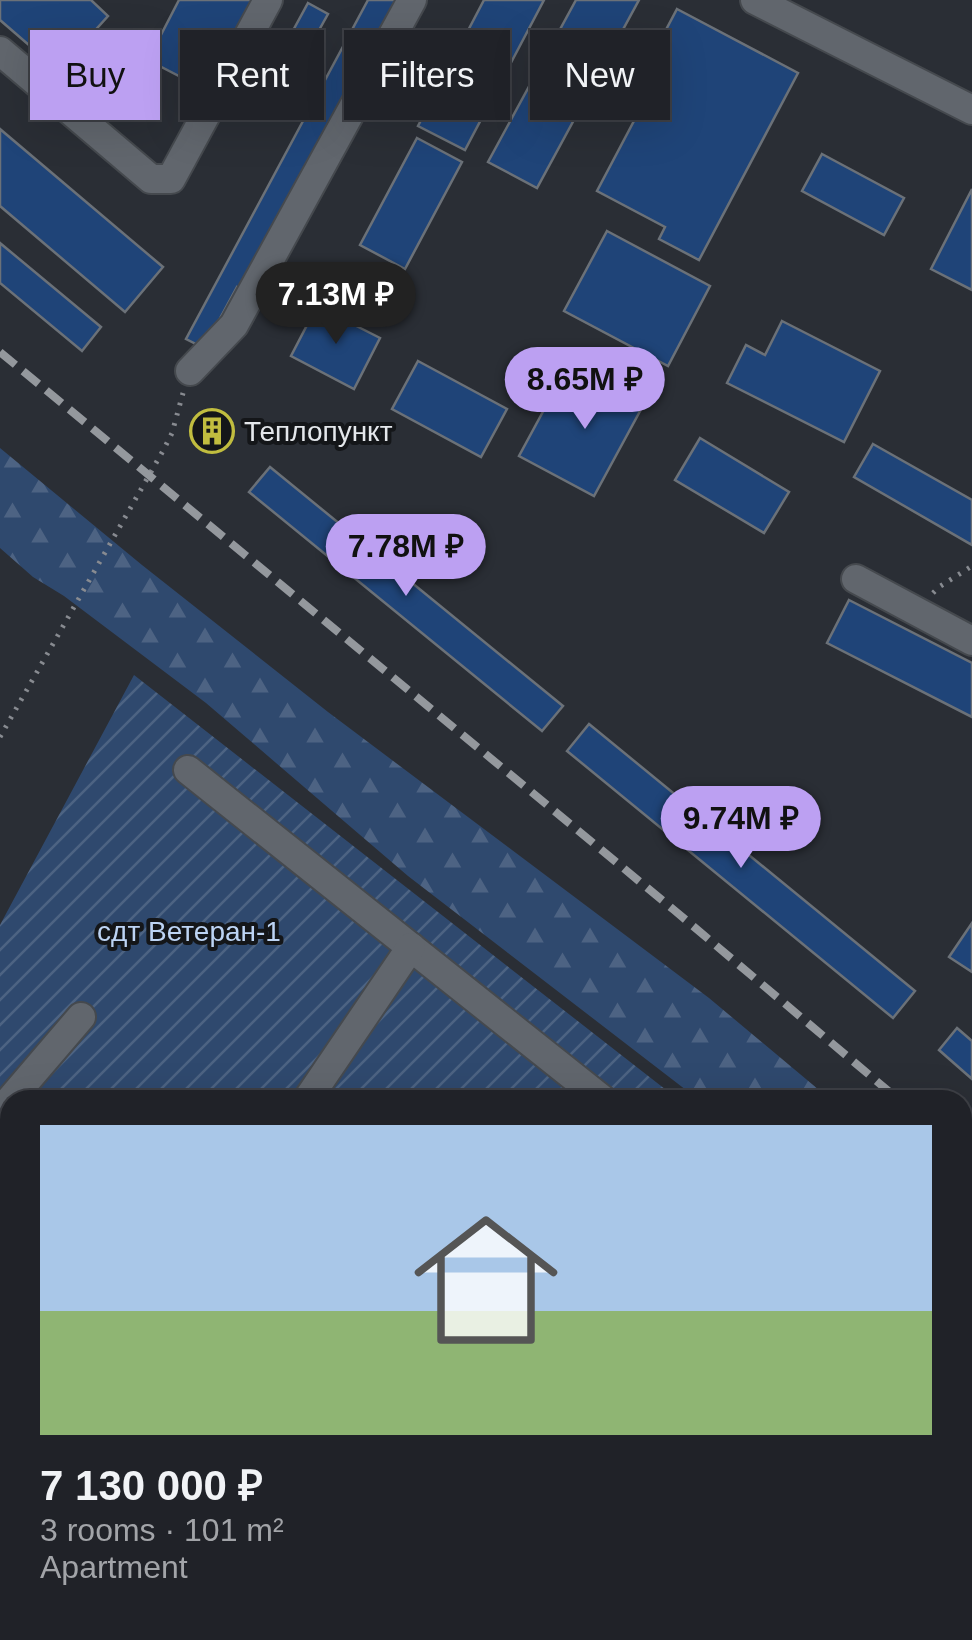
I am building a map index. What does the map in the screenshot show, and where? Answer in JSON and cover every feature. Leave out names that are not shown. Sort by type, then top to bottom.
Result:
[{"type":"street","points":[[0,51],[151,179],[171,179],[268,0]]},
{"type":"street","points":[[190,371],[234,325],[412,0]]},
{"type":"street","points":[[755,0],[972,110]]},
{"type":"street","points":[[856,580],[972,641]]},
{"type":"street","points":[[188,770],[590,1090]]},
{"type":"street","points":[[313,1090],[411,947]]},
{"type":"street","points":[[19,1090],[81,1017]]},
{"type":"path","points":[[0,737],[164,449],[190,371]]},
{"type":"path","points":[[917,612],[938,586],[972,566]]},
{"type":"green space","points":[[0,448],[328,712],[709,998],[819,1090],[686,1090],[408,876],[206,703],[33,577],[0,548]]},
{"type":"green space","name":"сдт Ветеран-1","points":[[134,675],[666,1090],[0,1090],[0,925]]},
{"type":"building","points":[[0,0],[91,0],[108,16],[95,30],[30,30],[30,46],[0,20]]},
{"type":"building","points":[[179,0],[254,0],[238,30],[180,30],[180,77],[160,66],[160,37]]},
{"type":"building","points":[[368,0],[402,0],[386,30],[352,30]]},
{"type":"building","points":[[484,0],[544,0],[510,65],[510,30],[468,30]]},
{"type":"building","points":[[576,0],[639,0],[623,30],[560,30]]},
{"type":"building","points":[[308,3],[328,14],[319,30],[293,30]]},
{"type":"building","points":[[677,9],[798,73],[699,260],[659,239],[665,227],[597,191],[634,120],[670,120],[670,30],[666,30]]},
{"type":"building","points":[[344,45],[344,109],[246,292],[237,287],[204,348],[186,339],[304,120],[324,120],[324,82]]},
{"type":"building","points":[[530,85],[530,120],[574,120],[537,188],[488,162]]},
{"type":"building","points":[[421,120],[481,120],[465,150],[418,126]]},
{"type":"building","points":[[0,129],[163,267],[125,312],[0,206]]},
{"type":"building","points":[[417,138],[462,162],[405,269],[360,245]]},
{"type":"building","points":[[822,154],[904,198],[884,235],[802,191]]},
{"type":"building","points":[[972,189],[972,290],[931,269]]},
{"type":"building","points":[[607,231],[710,286],[668,366],[564,311]]},
{"type":"building","points":[[0,243],[101,327],[82,351],[0,283]]},
{"type":"building","points":[[317,306],[380,338],[354,389],[291,356]]},
{"type":"building","points":[[782,321],[880,371],[844,442],[727,383],[746,345],[765,355]]},
{"type":"building","points":[[418,361],[507,409],[481,457],[392,409]]},
{"type":"building","points":[[616,370],[652,389],[594,496],[519,456],[558,384],[597,405]]},
{"type":"building","name":"Теплопункт","points":[[207,411],[232,423],[218,451],[193,439]]},
{"type":"building","points":[[700,438],[789,492],[764,533],[675,480]]},
{"type":"building","points":[[873,444],[972,500],[972,545],[854,477]]},
{"type":"building","points":[[270,467],[563,706],[542,731],[249,492]]},
{"type":"building","points":[[849,600],[972,663],[972,717],[827,643]]},
{"type":"building","points":[[589,724],[915,991],[893,1018],[567,751]]},
{"type":"building","points":[[972,923],[972,972],[949,957]]},
{"type":"building","points":[[957,1028],[972,1041],[972,1079],[939,1050]]},
{"type":"railway","points":[[0,352],[887,1090]]},
{"type":"place","name":"Теплопункт","points":[[212,431]]}]
